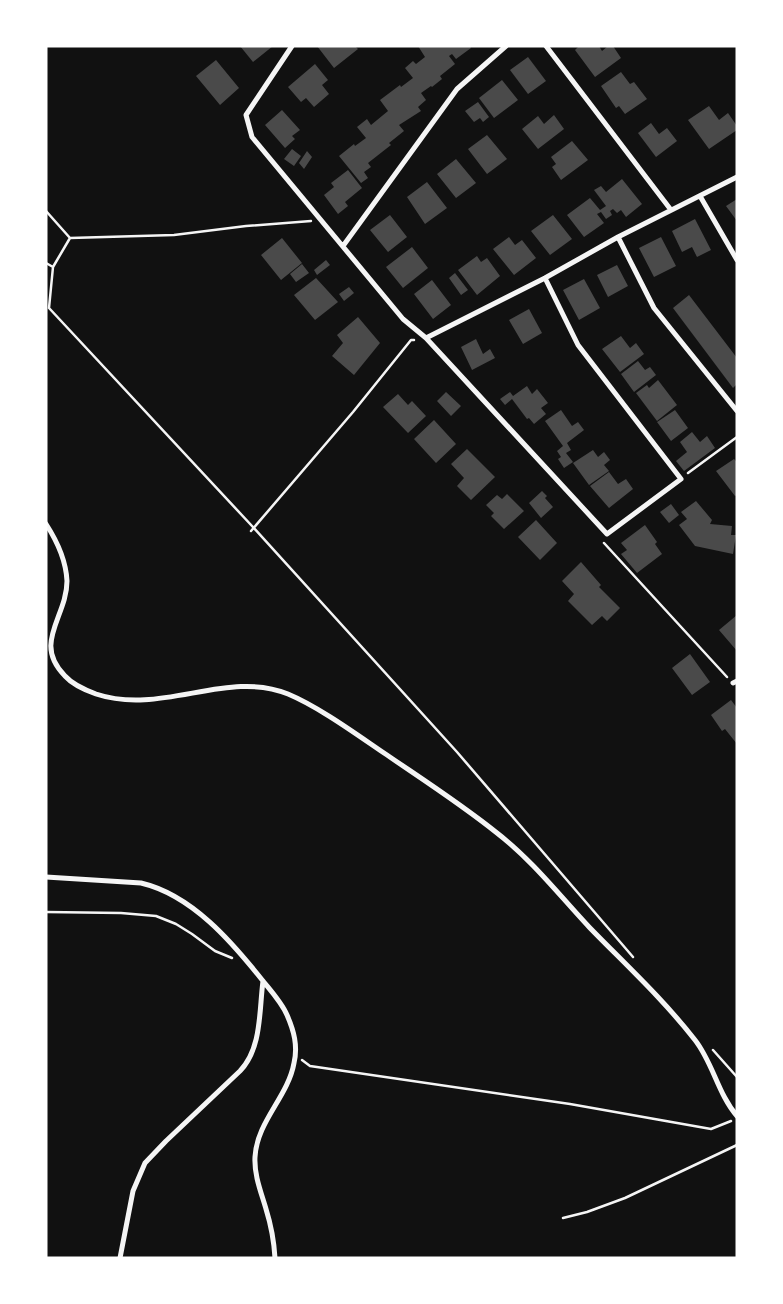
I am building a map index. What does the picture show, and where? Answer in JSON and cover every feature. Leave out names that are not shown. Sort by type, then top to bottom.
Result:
[{"type":"street","points":[[292,46],[246,115],[252,137],[403,319],[426,338],[608,534],[681,479],[578,345],[545,278]]},
{"type":"street","points":[[343,246],[457,89],[506,46]]},
{"type":"street","points":[[546,46],[671,210]]},
{"type":"street","points":[[426,338],[737,177]]},
{"type":"street","points":[[700,196],[737,260]]},
{"type":"street","points":[[618,237],[654,308],[737,411]]},
{"type":"street","points":[[46,524],[62,554],[67,583],[52,634],[50,652],[59,669],[71,681],[99,695],[136,701],[174,698],[254,686],[299,699],[356,734],[468,811],[500,834],[515,848],[649,986],[695,1040],[708,1060],[737,1118]]},
{"type":"street","points":[[46,877],[131,882],[163,890],[186,904],[216,928],[263,981],[286,1013],[295,1036],[295,1055],[290,1077],[267,1118],[255,1155],[256,1171],[273,1235],[275,1258]]},
{"type":"street","points":[[120,1258],[133,1191],[145,1163],[240,1071],[249,1058],[255,1044],[263,981]]},
{"type":"path","points":[[46,211],[70,238]]},
{"type":"path","points":[[70,238],[174,235],[246,226],[320,220]]},
{"type":"path","points":[[70,238],[53,267],[49,308],[457,752],[639,964]]},
{"type":"path","points":[[46,263],[53,267]]},
{"type":"path","points":[[252,529],[353,412],[411,340],[426,338]]},
{"type":"path","points":[[681,479],[737,437]]},
{"type":"path","points":[[608,534],[602,541],[735,682]]},
{"type":"path","points":[[46,912],[121,913],[156,916],[176,924],[214,951],[232,958]]},
{"type":"path","points":[[711,1047],[737,1077]]},
{"type":"path","points":[[295,1055],[310,1066],[570,1104],[711,1129],[737,1118]]},
{"type":"path","points":[[563,1218],[587,1212],[626,1198],[737,1145]]},
{"type":"building","points":[[240,46],[273,46],[253,62]]},
{"type":"building","points":[[317,46],[355,46],[358,49],[334,68]]},
{"type":"building","points":[[418,46],[470,46],[471,48],[456,59],[452,54],[449,56],[455,64],[440,76],[442,79],[421,93],[426,100],[418,107],[421,111],[399,125],[404,131],[389,143],[391,145],[368,163],[371,167],[364,172],[368,178],[361,183],[339,156],[354,144],[355,146],[366,138],[357,127],[367,119],[371,125],[388,111],[380,100],[413,78],[405,68],[413,61],[416,64],[425,57]]},
{"type":"building","points":[[579,46],[599,46],[602,51],[608,46],[613,46],[621,58],[595,77],[575,50]]},
{"type":"building","points":[[528,57],[546,81],[528,94],[510,70]]},
{"type":"building","points":[[216,60],[239,88],[220,105],[196,76]]},
{"type":"building","points":[[315,64],[328,80],[322,85],[329,94],[314,107],[306,98],[301,102],[288,87]]},
{"type":"building","points":[[621,72],[630,84],[634,82],[647,99],[625,114],[619,106],[616,108],[601,86]]},
{"type":"building","points":[[502,80],[518,100],[494,118],[479,98]]},
{"type":"building","points":[[478,102],[489,117],[483,122],[480,118],[474,122],[465,111]]},
{"type":"building","points":[[709,106],[719,120],[728,113],[737,126],[737,130],[709,149],[688,120]]},
{"type":"building","points":[[282,110],[300,130],[292,136],[295,139],[285,148],[265,125]]},
{"type":"building","points":[[554,115],[564,129],[538,149],[522,129],[538,116],[544,124]]},
{"type":"building","points":[[651,123],[659,134],[667,128],[677,141],[656,157],[638,133]]},
{"type":"building","points":[[487,135],[507,159],[487,174],[468,149]]},
{"type":"building","points":[[572,141],[588,160],[561,180],[552,167],[556,164],[551,157]]},
{"type":"building","points":[[292,149],[301,156],[294,166],[284,159]]},
{"type":"building","points":[[307,151],[312,157],[304,169],[299,163]]},
{"type":"building","points":[[456,159],[476,183],[456,198],[437,174]]},
{"type":"building","points":[[348,170],[362,188],[345,202],[348,206],[338,214],[324,195],[334,187],[331,183]]},
{"type":"building","points":[[622,179],[642,204],[626,217],[621,210],[617,213],[613,209],[610,211],[612,215],[606,219],[601,212],[597,214],[604,223],[584,237],[567,215],[590,198],[600,210],[606,206],[594,190],[601,186],[606,192]]},
{"type":"building","points":[[427,182],[447,208],[425,224],[407,197]]},
{"type":"building","points":[[737,199],[737,221],[726,206]]},
{"type":"building","points":[[390,215],[407,237],[388,252],[370,230]]},
{"type":"building","points":[[553,215],[572,239],[550,255],[531,231]]},
{"type":"building","points":[[695,219],[711,250],[697,257],[692,247],[682,252],[672,231]]},
{"type":"building","points":[[509,237],[515,245],[522,240],[536,258],[514,275],[493,249]]},
{"type":"building","points":[[661,237],[676,266],[654,277],[639,248]]},
{"type":"building","points":[[282,238],[302,263],[281,280],[261,255]]},
{"type":"building","points":[[412,247],[428,268],[403,288],[386,267]]},
{"type":"building","points":[[477,256],[481,262],[487,258],[500,276],[477,295],[458,270]]},
{"type":"building","points":[[326,260],[330,265],[317,275],[314,270]]},
{"type":"building","points":[[302,264],[309,273],[296,282],[290,274]]},
{"type":"building","points":[[617,265],[628,286],[608,297],[597,275]]},
{"type":"building","points":[[455,273],[468,290],[461,295],[449,278]]},
{"type":"building","points":[[316,278],[338,302],[315,320],[294,295]]},
{"type":"building","points":[[584,279],[600,308],[579,320],[563,290]]},
{"type":"building","points":[[432,280],[451,305],[433,319],[414,294]]},
{"type":"building","points":[[349,287],[354,293],[344,301],[339,294]]},
{"type":"building","points":[[689,295],[737,358],[737,384],[733,388],[673,308]]},
{"type":"building","points":[[529,309],[542,333],[523,344],[509,320]]},
{"type":"building","points":[[358,317],[380,343],[354,375],[332,356],[343,343],[337,335]]},
{"type":"building","points":[[621,336],[630,348],[636,343],[644,354],[620,372],[602,349]]},
{"type":"building","points":[[476,339],[483,354],[490,349],[495,358],[472,370],[461,347]]},
{"type":"building","points":[[638,361],[645,370],[650,367],[656,375],[634,392],[621,374]]},
{"type":"building","points":[[658,380],[677,405],[657,421],[636,393],[647,385],[649,388]]},
{"type":"building","points":[[527,386],[532,394],[537,389],[548,403],[541,408],[546,414],[534,424],[529,418],[527,419],[512,399],[505,405],[500,399],[510,392],[513,396]]},
{"type":"building","points":[[446,392],[461,406],[451,416],[437,401]]},
{"type":"building","points":[[398,394],[408,405],[412,401],[426,416],[408,433],[383,407]]},
{"type":"building","points":[[561,410],[572,426],[578,422],[584,430],[567,443],[571,450],[566,453],[573,462],[564,468],[558,459],[561,457],[557,451],[563,446],[545,421]]},
{"type":"building","points":[[675,410],[688,428],[671,441],[657,422]]},
{"type":"building","points":[[434,420],[456,444],[436,463],[414,439]]},
{"type":"building","points":[[692,432],[700,442],[707,436],[715,448],[684,471],[676,461],[687,452],[680,442]]},
{"type":"building","points":[[467,449],[495,477],[471,500],[457,486],[464,478],[451,464]]},
{"type":"building","points":[[593,450],[598,457],[604,452],[610,460],[604,465],[609,471],[589,485],[573,463]]},
{"type":"building","points":[[734,459],[737,462],[737,495],[735,496],[716,471]]},
{"type":"building","points":[[609,472],[618,484],[626,479],[633,489],[609,508],[590,486]]},
{"type":"building","points":[[542,491],[553,507],[541,518],[529,503]]},
{"type":"building","points":[[507,494],[524,511],[504,529],[491,516],[494,513],[486,505],[497,495],[502,499]]},
{"type":"building","points":[[696,501],[712,520],[710,524],[732,526],[731,535],[736,535],[733,554],[695,546],[679,525],[687,519],[681,512]]},
{"type":"building","points":[[671,504],[679,515],[669,523],[660,512]]},
{"type":"building","points":[[536,520],[557,543],[540,560],[518,537]]},
{"type":"building","points":[[645,525],[657,542],[655,544],[662,554],[637,573],[621,554],[627,550],[621,543]]},
{"type":"building","points":[[581,562],[601,585],[599,587],[620,608],[607,621],[602,616],[592,625],[568,601],[574,594],[562,581]]},
{"type":"building","points":[[737,615],[737,651],[719,630]]},
{"type":"building","points":[[690,654],[710,682],[692,695],[672,668]]},
{"type":"building","points":[[731,700],[737,708],[737,744],[725,729],[722,731],[711,715]]}]
